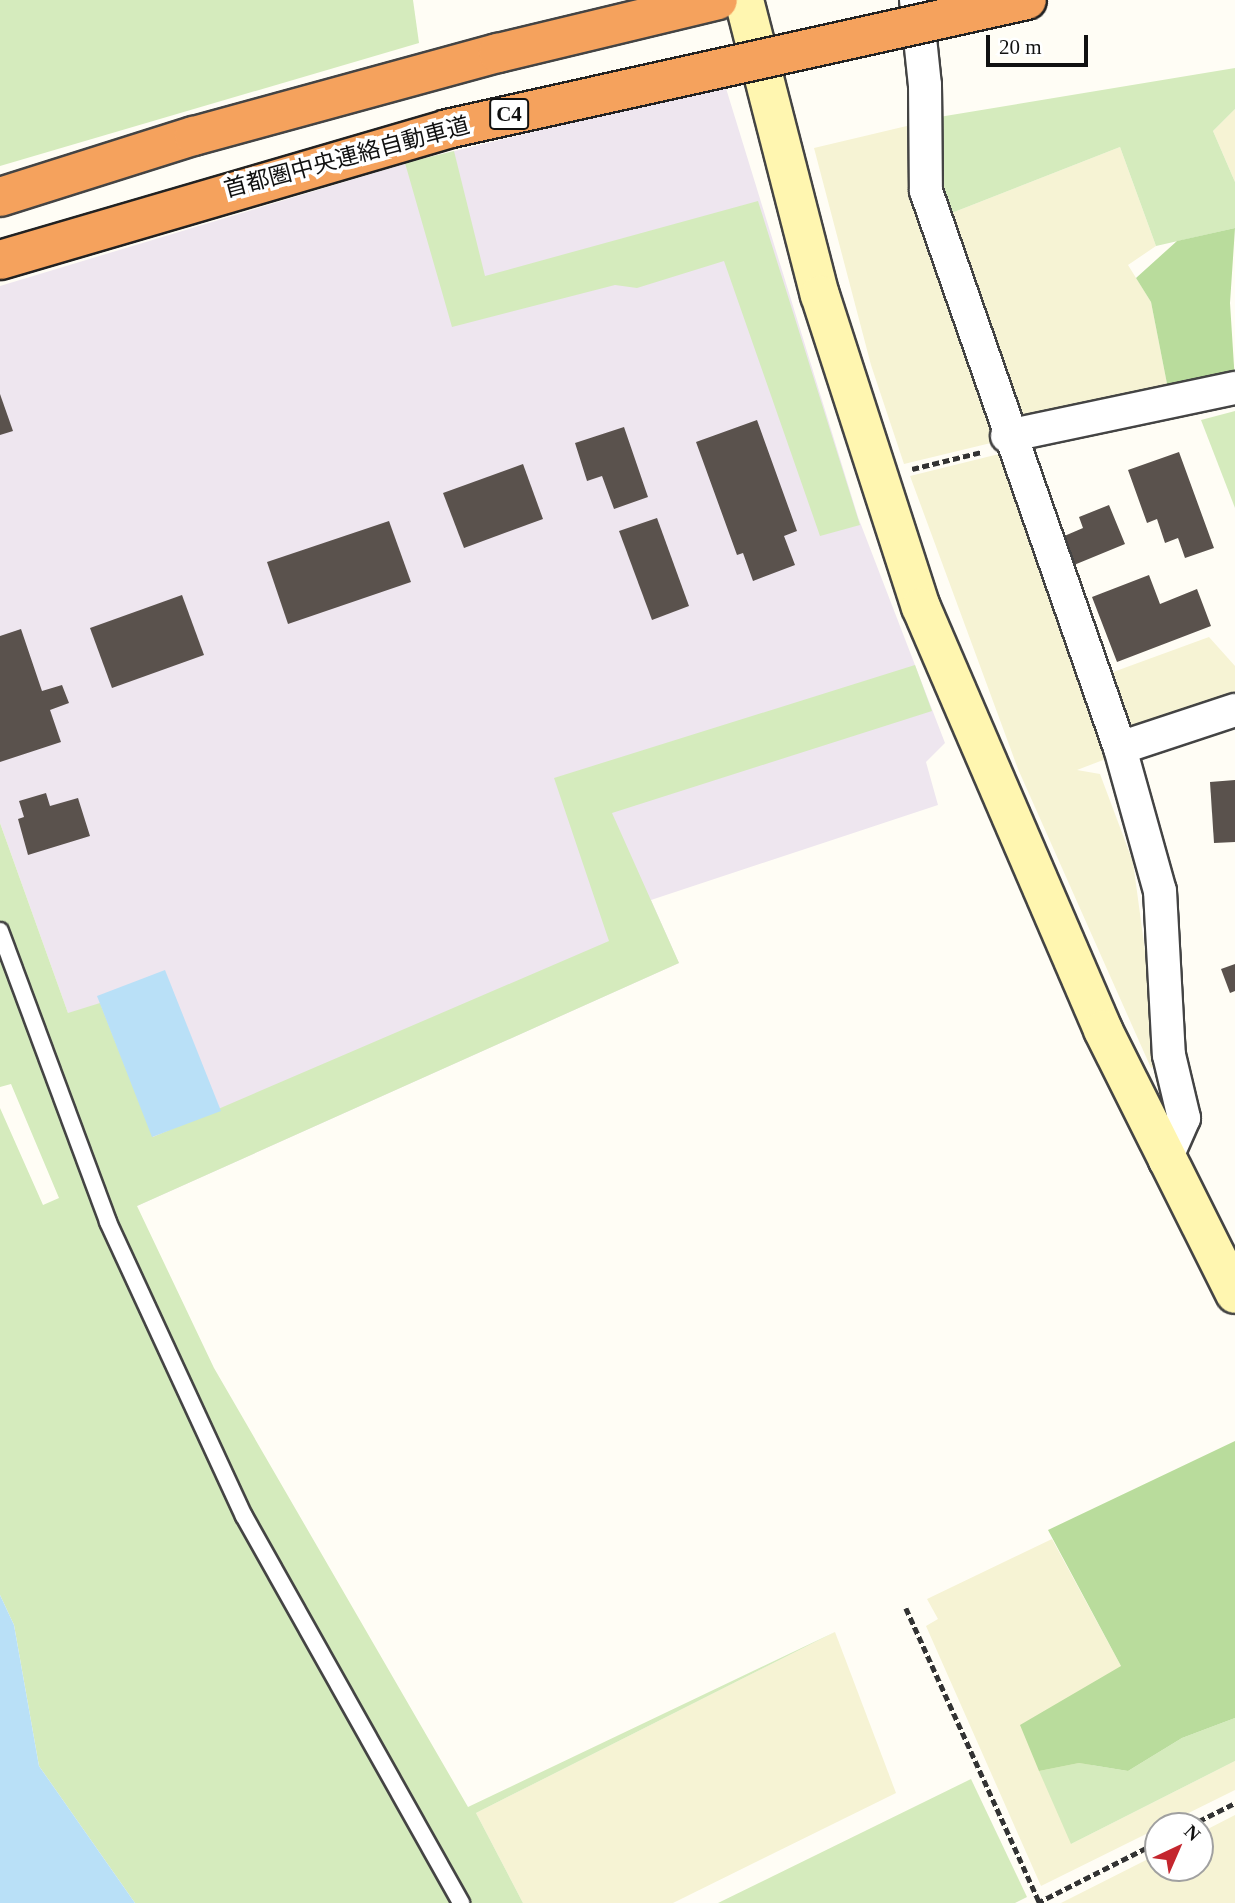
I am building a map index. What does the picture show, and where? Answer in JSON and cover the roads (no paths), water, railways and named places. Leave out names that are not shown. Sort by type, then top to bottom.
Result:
[{"type":"highway","points":[[0,197],[314,103],[718,0]]},
{"type":"highway","name":"首都圏中央連絡自動車道","points":[[0,260],[447,129],[1027,0]]},
{"type":"street","points":[[744,0],[820,295],[921,607],[1007,817],[1165,1161],[1235,1294]]},
{"type":"street","points":[[916,0],[925,85],[926,191],[1007,436],[1120,748],[1160,891],[1169,1055],[1184,1118],[1165,1161]]},
{"type":"street","points":[[1007,436],[1235,388]]},
{"type":"street","points":[[1120,748],[1235,710]]},
{"type":"lane","points":[[0,932],[108,1222],[244,1516],[461,1903]]},
{"type":"water","points":[[165,970],[221,1111],[152,1137],[97,996]]},
{"type":"water","points":[[0,1595],[14,1625],[39,1766],[135,1903],[0,1903]]}]
